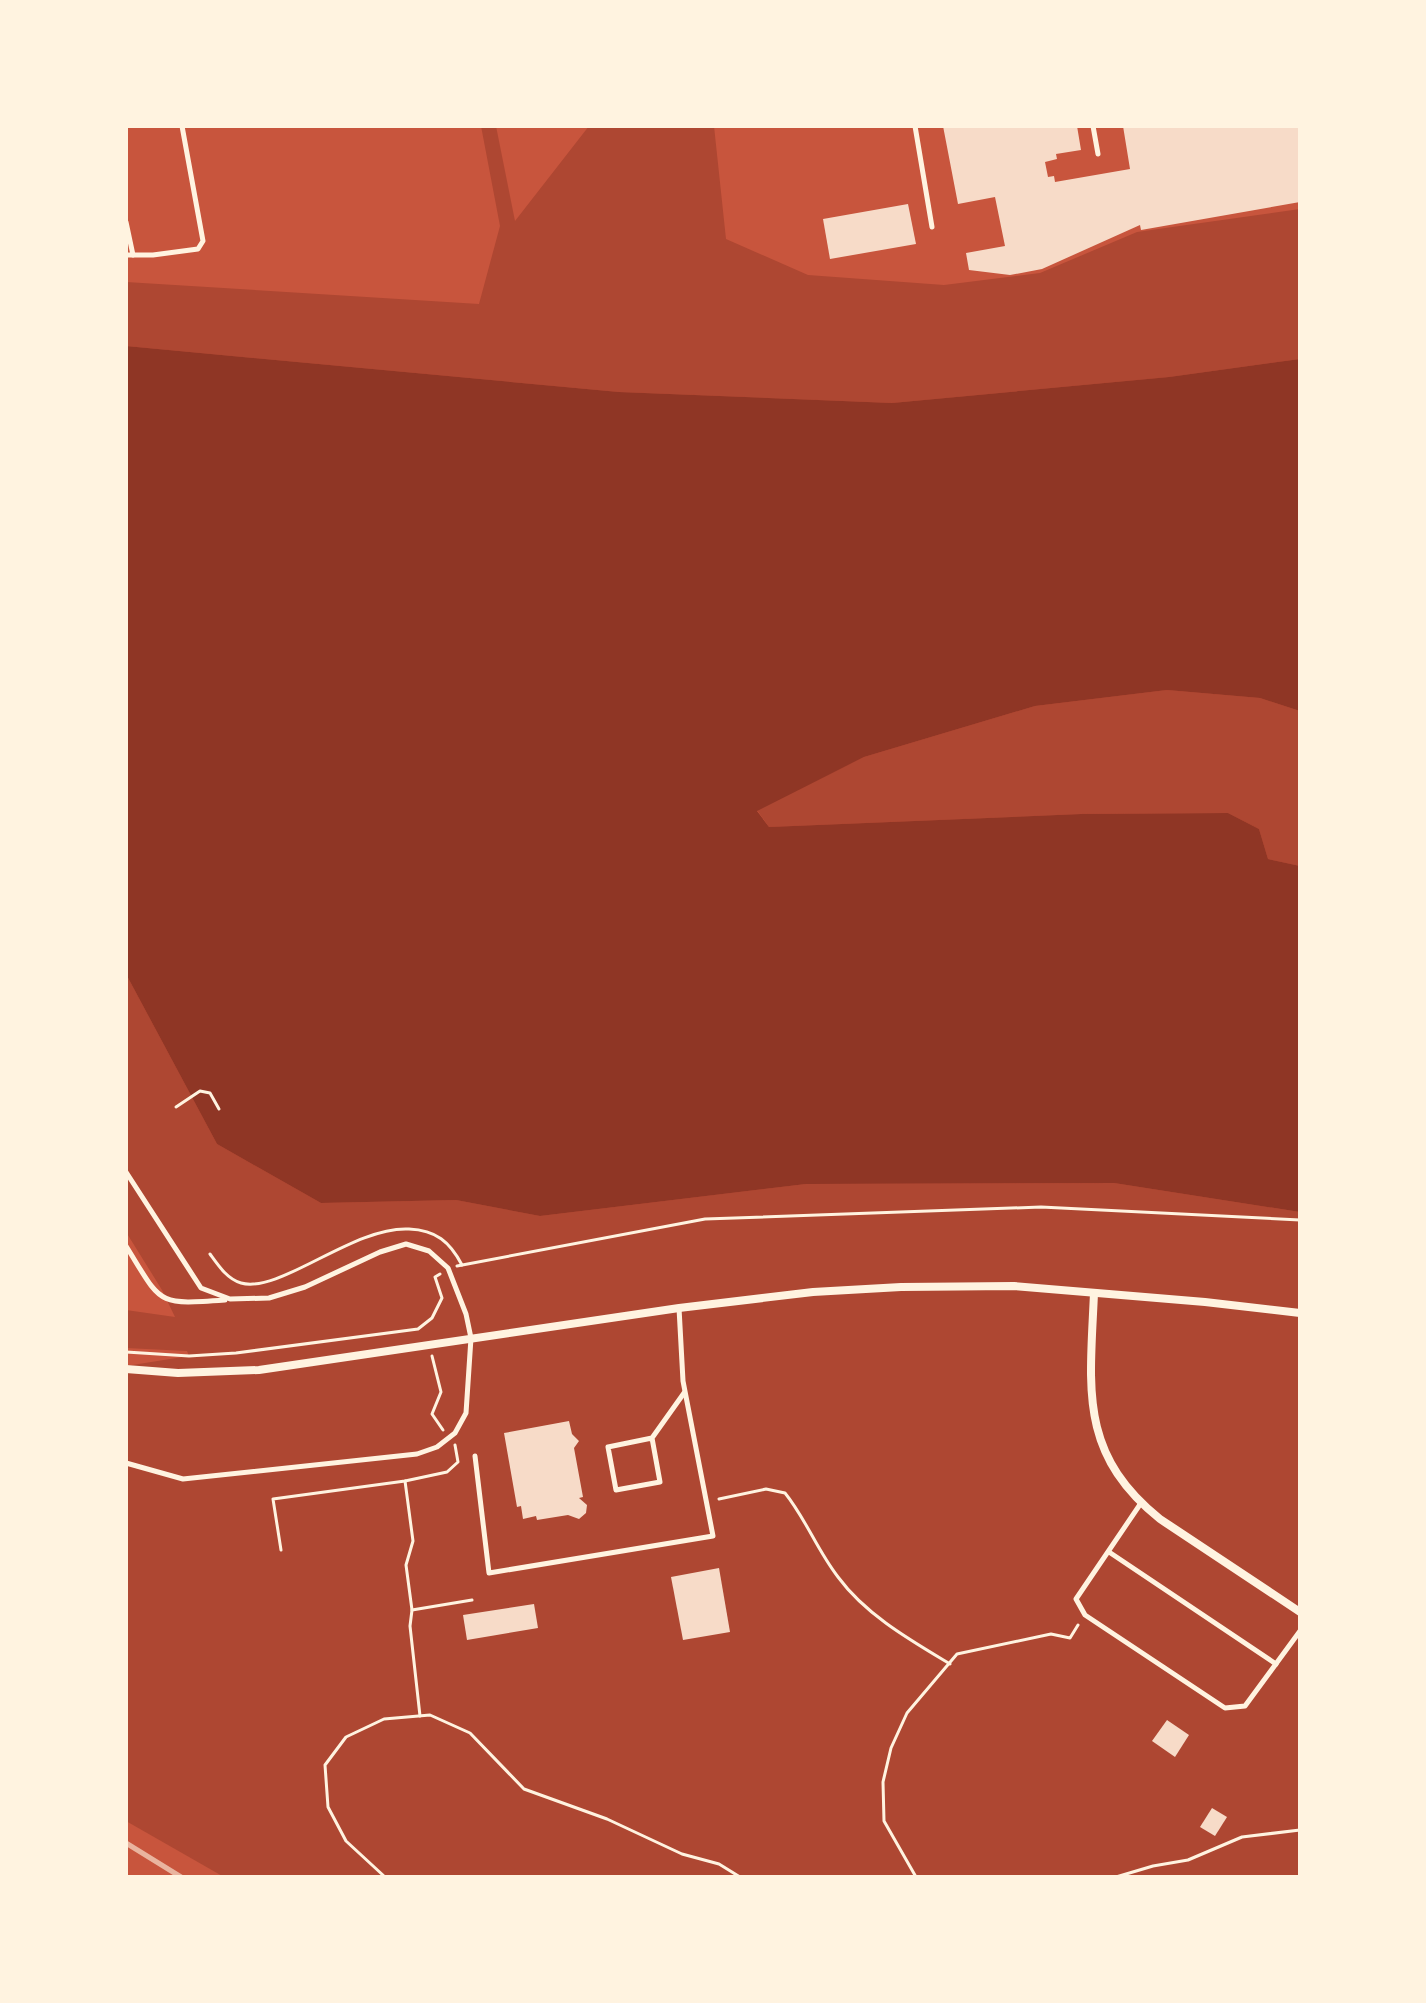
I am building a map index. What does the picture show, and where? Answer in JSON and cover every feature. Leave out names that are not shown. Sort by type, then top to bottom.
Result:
[{"type":"street","points":[[126,1369],[178,1373],[259,1370],[679,1308],[813,1292],[946,1285],[1014,1286],[1300,1313]]},
{"type":"street","points":[[1094,1293],[1091,1397],[1096,1426],[1111,1467],[1141,1503],[1160,1519],[1300,1612]]},
{"type":"lane","points":[[126,222],[129,255],[198,249],[203,241],[182,126]]},
{"type":"lane","points":[[915,126],[932,227]]},
{"type":"lane","points":[[1093,126],[1098,154]]},
{"type":"lane","points":[[126,1172],[201,1288],[230,1299]]},
{"type":"lane","points":[[126,1246],[154,1292],[161,1298],[182,1302],[269,1298],[305,1287],[380,1252],[406,1244],[429,1251],[448,1268],[466,1314],[471,1338],[466,1413],[455,1433],[437,1447],[417,1454],[183,1479],[126,1463]]},
{"type":"lane","points":[[475,1456],[489,1573],[713,1536],[685,1392],[679,1308]]},
{"type":"lane","points":[[652,1438],[660,1482],[616,1490],[608,1447],[652,1438],[685,1392]]},
{"type":"lane","points":[[1141,1503],[1076,1599],[1085,1615],[1225,1708],[1245,1706],[1300,1631]]},
{"type":"lane","points":[[1109,1552],[1276,1664]]},
{"type":"path","points":[[176,1107],[200,1091],[210,1093],[219,1109]]},
{"type":"path","points":[[126,1352],[189,1356],[236,1353],[418,1329],[432,1318],[442,1298],[435,1277],[448,1268],[705,1219],[1041,1207],[1300,1220]]},
{"type":"path","points":[[210,1254],[225,1273],[238,1283],[256,1286],[348,1243],[398,1228],[437,1235],[454,1249],[462,1265]]},
{"type":"path","points":[[405,1481],[413,1541],[406,1565],[420,1716]]},
{"type":"path","points":[[707,1503],[766,1489],[785,1493],[803,1516],[818,1548],[840,1580],[892,1628],[950,1664]]},
{"type":"path","points":[[412,1610],[472,1600]]},
{"type":"path","points":[[916,1877],[884,1821],[883,1782],[891,1748],[907,1713],[957,1654],[1051,1634],[1070,1638],[1085,1615]]},
{"type":"path","points":[[385,1877],[346,1841],[328,1807],[325,1765],[346,1737],[384,1719],[430,1715],[470,1733],[524,1789],[607,1819],[682,1854],[719,1864],[740,1877]]},
{"type":"path","points":[[1116,1877],[1188,1860],[1242,1837],[1300,1830]]},
{"type":"path","points":[[970,1877],[995,1877]]},
{"type":"shaded area","points":[[481,126],[496,126],[515,221],[589,126],[714,126],[726,239],[808,275],[944,285],[1040,273],[1137,232],[1300,209],[1300,359],[1169,377],[892,403],[619,392],[126,346],[126,282],[479,304],[500,226]]},
{"type":"shaded area","points":[[126,346],[619,392],[892,403],[1169,377],[1300,359],[1300,711],[1260,698],[1167,690],[1035,706],[864,757],[757,811],[769,827],[1081,814],[1228,813],[1259,829],[1268,859],[1300,866],[1300,1212],[1114,1183],[806,1184],[540,1216],[456,1200],[321,1203],[217,1144],[126,974]]},
{"type":"shaded area","points":[[1167,690],[1260,698],[1300,711],[1300,866],[1268,859],[1259,829],[1228,813],[1081,814],[769,827],[757,810],[864,757],[1035,706]]},
{"type":"shaded area","points":[[126,974],[217,1144],[321,1203],[456,1200],[540,1216],[806,1184],[1114,1183],[1300,1212],[1300,1877],[224,1877],[126,1821],[126,1366],[189,1356],[187,1351],[126,1348],[126,1310],[175,1317],[126,1232]]},
{"type":"building","points":[[943,126],[1077,126],[1081,150],[1056,154],[1057,159],[1045,162],[1048,177],[1054,176],[1055,182],[1130,169],[1123,126],[1300,126],[1300,202],[1141,230],[1140,225],[1042,269],[1010,275],[969,270],[966,253],[1005,246],[995,197],[958,204]]},
{"type":"building","points":[[908,204],[916,244],[830,259],[823,219]]},
{"type":"building","points":[[569,1421],[572,1434],[579,1441],[574,1448],[583,1497],[579,1498],[587,1505],[586,1513],[579,1519],[568,1515],[523,1519],[521,1506],[517,1507],[504,1433]]},
{"type":"building","points":[[719,1568],[730,1632],[683,1640],[671,1577]]},
{"type":"building","points":[[534,1604],[538,1628],[467,1640],[463,1615]]},
{"type":"building","points":[[1167,1720],[1189,1735],[1175,1757],[1152,1741]]},
{"type":"building","points":[[1212,1808],[1227,1817],[1215,1836],[1200,1827]]},
{"type":"railway","points":[[126,1843],[181,1877]]}]
